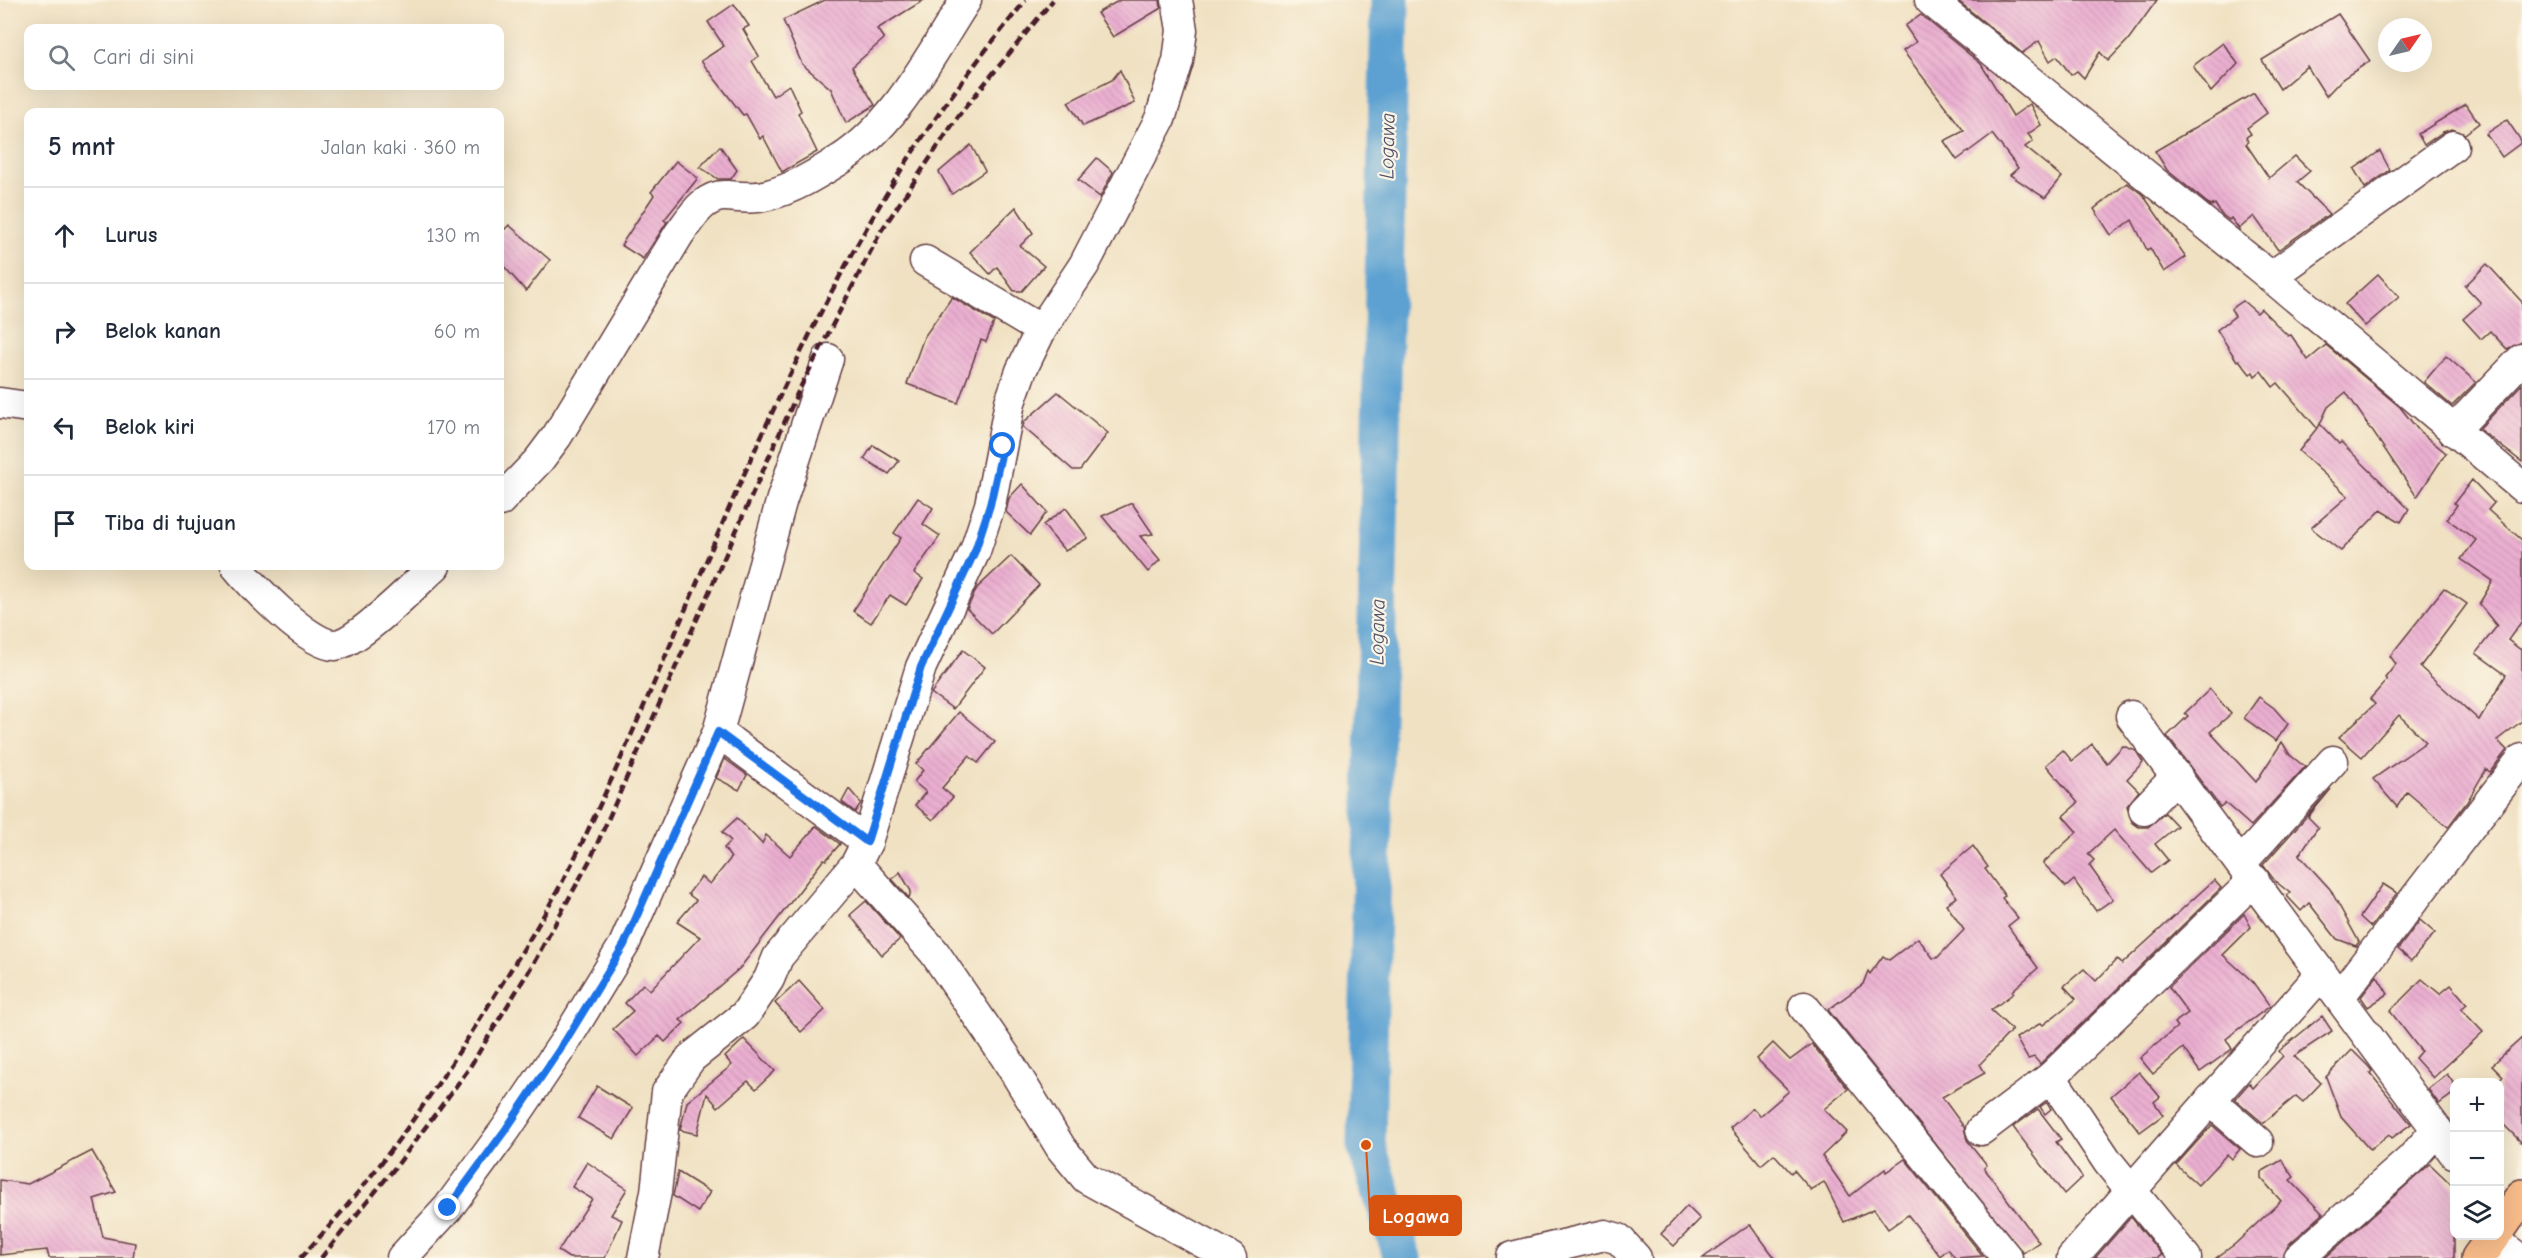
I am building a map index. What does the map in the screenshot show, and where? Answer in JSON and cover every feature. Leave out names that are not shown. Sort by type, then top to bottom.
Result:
[{"type":"street","points":[[504,497],[539,460],[556,436],[679,234],[695,213],[706,202],[717,196],[766,196],[788,188],[840,160],[867,137],[895,107],[966,0]]},
{"type":"street","points":[[643,1258],[656,1192],[667,1092],[691,1058],[745,1015],[769,979],[778,957],[861,853],[921,667],[975,551],[990,505],[1015,387],[1041,330],[1084,265],[1160,119],[1178,61],[1182,30],[1177,0]]},
{"type":"street","points":[[1930,0],[2271,277],[2522,488]]},
{"type":"street","points":[[2271,277],[2453,146]]},
{"type":"street","points":[[925,261],[1041,330]]},
{"type":"street","points":[[402,1258],[448,1208],[506,1129],[564,1043],[624,945],[718,732],[781,502],[828,359]]},
{"type":"street","points":[[2454,431],[2522,359]]},
{"type":"street","points":[[0,403],[24,406]]},
{"type":"street","points":[[239,570],[257,591],[299,627],[320,641],[336,645],[353,638],[430,570]]},
{"type":"street","points":[[2131,716],[2248,871],[2446,1142],[2410,1160],[2299,1258]]},
{"type":"street","points":[[718,732],[861,853],[934,952],[1076,1168],[1086,1178],[1231,1258]]},
{"type":"street","points":[[2340,996],[2522,759]]},
{"type":"street","points":[[1981,1130],[2051,1077],[2248,871],[2333,761]]},
{"type":"street","points":[[2144,810],[2177,776]]},
{"type":"street","points":[[2072,1258],[2322,973]]},
{"type":"street","points":[[1804,1007],[2007,1258]]},
{"type":"street","points":[[2051,1077],[2108,1162],[2186,1258]]},
{"type":"street","points":[[2210,1100],[2258,1142]]},
{"type":"street","points":[[1512,1257],[1605,1234],[1619,1239],[1636,1258]]},
{"type":"street","points":[[2504,1235],[2518,1258]]},
{"type":"building","points":[[825,0],[924,0],[877,29],[884,39],[852,67],[875,105],[846,123],[831,89],[802,64],[783,20]]},
{"type":"building","points":[[1120,0],[1160,0],[1161,8],[1113,37],[1097,13]]},
{"type":"building","points":[[1957,0],[2157,0],[2128,40],[2108,61],[2100,52],[2084,78],[2077,71],[2071,75],[2057,56],[2050,61],[2039,41],[2022,53]]},
{"type":"building","points":[[734,4],[749,26],[743,29],[759,56],[752,61],[773,96],[789,85],[801,111],[798,113],[817,152],[782,172],[763,136],[760,139],[746,114],[743,115],[701,61],[724,46],[708,22]]},
{"type":"building","points":[[2338,14],[2370,61],[2342,79],[2326,96],[2307,66],[2280,89],[2262,60]]},
{"type":"building","points":[[1921,15],[1981,64],[2013,116],[2030,104],[2041,125],[2028,134],[2033,141],[2025,147],[2062,177],[2045,198],[2010,175],[2018,168],[1992,134],[1957,160],[1944,141],[1964,131],[1903,51],[1916,42],[1905,26]]},
{"type":"building","points":[[2223,43],[2238,64],[2211,92],[2193,66]]},
{"type":"building","points":[[1120,70],[1135,103],[1083,126],[1068,102],[1112,80]]},
{"type":"building","points":[[2254,93],[2267,113],[2247,128],[2251,134],[2246,137],[2248,142],[2246,144],[2269,178],[2295,156],[2310,171],[2297,182],[2329,214],[2278,250],[2254,216],[2239,229],[2231,218],[2229,220],[2221,214],[2215,204],[2211,206],[2167,170],[2155,151]]},
{"type":"building","points":[[2466,104],[2479,123],[2465,134],[2452,129],[2443,132],[2424,145],[2418,134]]},
{"type":"building","points":[[2507,120],[2522,142],[2502,157],[2486,134]]},
{"type":"building","points":[[971,145],[985,171],[952,194],[939,172]]},
{"type":"building","points":[[720,146],[737,170],[731,179],[718,179],[700,167]]},
{"type":"building","points":[[2380,151],[2390,170],[2365,188],[2354,169]]},
{"type":"building","points":[[1097,158],[1113,172],[1100,197],[1078,180]]},
{"type":"building","points":[[676,161],[698,178],[664,220],[667,222],[643,259],[621,245],[654,195],[651,192]]},
{"type":"building","points":[[2127,183],[2143,195],[2186,257],[2164,272],[2150,248],[2147,250],[2132,220],[2111,235],[2094,209]]},
{"type":"building","points":[[1016,207],[1033,233],[1020,246],[1044,266],[1022,291],[1014,291],[997,267],[990,274],[970,252]]},
{"type":"building","points":[[509,225],[550,260],[526,291],[504,266],[504,230]]},
{"type":"building","points":[[2487,264],[2522,302],[2522,342],[2507,349],[2490,331],[2481,339],[2463,319],[2481,303],[2465,286]]},
{"type":"building","points":[[2378,274],[2399,297],[2365,326],[2345,304]]},
{"type":"building","points":[[952,297],[994,322],[986,342],[981,340],[958,403],[907,384],[924,337]]},
{"type":"building","points":[[2243,301],[2257,313],[2261,309],[2288,336],[2291,335],[2308,360],[2326,345],[2400,407],[2419,431],[2446,453],[2417,497],[2346,392],[2328,407],[2318,428],[2320,424],[2339,444],[2341,442],[2409,509],[2401,522],[2381,510],[2341,551],[2311,528],[2348,496],[2299,451],[2317,428],[2278,383],[2273,387],[2261,371],[2255,376],[2253,372],[2250,374],[2239,360],[2237,361],[2217,330],[2235,316],[2231,309]]},
{"type":"building","points":[[2446,356],[2476,382],[2452,406],[2424,382]]},
{"type":"building","points":[[2522,384],[2522,462],[2479,429]]},
{"type":"building","points":[[1058,392],[1108,433],[1080,470],[1073,470],[1023,427],[1024,422]]},
{"type":"building","points":[[873,445],[899,461],[889,474],[864,459]]},
{"type":"building","points":[[2472,480],[2494,503],[2488,510],[2522,540],[2522,621],[2508,640],[2521,650],[2522,648],[2522,721],[2497,740],[2507,750],[2490,772],[2486,769],[2467,802],[2448,827],[2407,792],[2397,807],[2373,779],[2426,742],[2399,715],[2362,757],[2339,737],[2375,704],[2370,699],[2387,680],[2385,678],[2396,664],[2390,656],[2444,588],[2467,604],[2420,667],[2479,720],[2506,675],[2476,653],[2497,626],[2479,604],[2493,581],[2461,559],[2476,540],[2447,519],[2457,505],[2454,503]]},
{"type":"building","points":[[1022,484],[1047,512],[1030,535],[1006,512],[1009,498]]},
{"type":"building","points":[[918,498],[933,508],[923,524],[940,536],[914,573],[923,579],[906,605],[890,595],[871,623],[853,611],[901,538],[894,533]]},
{"type":"building","points":[[1132,503],[1153,534],[1140,536],[1160,560],[1148,572],[1102,516]]},
{"type":"building","points":[[1066,508],[1088,538],[1065,551],[1043,525]]},
{"type":"building","points":[[1011,556],[1039,585],[992,634],[967,609],[977,588]]},
{"type":"building","points":[[963,650],[985,667],[953,709],[931,693]]},
{"type":"building","points":[[2210,689],[2231,714],[2210,732],[2256,782],[2282,742],[2290,755],[2305,767],[2251,826],[2225,803],[2220,807],[2167,736],[2188,716],[2185,713]]},
{"type":"building","points":[[2259,697],[2274,708],[2288,724],[2276,741],[2244,718]]},
{"type":"building","points":[[959,712],[995,742],[978,763],[969,756],[942,788],[953,797],[933,820],[915,805],[926,792],[914,782],[923,770],[916,764]]},
{"type":"building","points":[[2092,744],[2107,763],[2123,746],[2136,751],[2143,762],[2127,779],[2139,791],[2127,806],[2132,822],[2139,827],[2148,827],[2165,813],[2177,826],[2155,844],[2168,860],[2151,873],[2114,830],[2088,854],[2094,860],[2089,865],[2113,899],[2096,911],[2074,880],[2066,887],[2043,863],[2077,832],[2063,816],[2078,803],[2046,765],[2063,750],[2072,761]]},
{"type":"building","points":[[725,759],[747,775],[739,790],[716,778]]},
{"type":"building","points":[[849,789],[861,803],[855,812],[842,802]]},
{"type":"building","points":[[2331,789],[2308,817],[2318,827],[2299,855],[2330,889],[2359,942],[2356,946],[2337,939],[2309,903],[2301,911],[2287,896],[2290,893],[2275,881],[2263,865]]},
{"type":"building","points":[[737,818],[762,844],[766,835],[790,856],[816,826],[840,844],[826,860],[824,859],[740,968],[680,1020],[684,1023],[665,1042],[659,1036],[638,1056],[613,1029],[633,1011],[625,1003],[643,984],[650,990],[700,937],[677,922],[696,900],[688,894],[701,877],[710,884],[731,858],[724,848],[731,841],[722,832]]},
{"type":"building","points":[[1973,846],[1988,867],[1985,869],[2005,896],[2002,898],[2018,918],[2008,926],[2038,968],[2012,991],[2014,993],[1991,1010],[2012,1030],[1980,1064],[1985,1073],[1942,1097],[1964,1127],[1967,1140],[1987,1165],[1984,1168],[2039,1242],[2023,1253],[1828,1010],[1863,984],[1868,971],[1870,974],[1883,956],[1889,960],[1918,938],[1933,958],[1937,958],[1964,930],[1946,904],[1957,897],[1940,874]]},
{"type":"building","points":[[900,872],[911,891],[909,898],[892,879]]},
{"type":"building","points":[[2214,880],[2221,888],[2040,1064],[2034,1057],[2028,1059],[2016,1038],[2041,1023],[2043,1025],[2076,999],[2064,986],[2084,969],[2096,981],[2117,959],[2122,964]]},
{"type":"building","points":[[2383,884],[2397,893],[2371,927],[2360,917]]},
{"type":"building","points":[[866,901],[900,939],[882,955],[850,915]]},
{"type":"building","points":[[2244,914],[2251,927],[2223,955],[2252,981],[2270,1006],[2226,1039],[2232,1049],[2200,1072],[2183,1048],[2153,1074],[2140,1058],[2177,1027],[2174,1023],[2188,1013],[2169,987]]},
{"type":"building","points":[[2420,920],[2435,933],[2411,961],[2398,949]]},
{"type":"building","points":[[2377,976],[2388,994],[2368,1007],[2361,997]]},
{"type":"building","points":[[2422,979],[2440,994],[2451,985],[2467,1004],[2461,1009],[2483,1032],[2433,1078],[2415,1058],[2421,1051],[2390,1011]]},
{"type":"building","points":[[799,981],[825,1010],[801,1032],[775,1003]]},
{"type":"building","points":[[2322,1016],[2332,1031],[2294,1056],[2321,1083],[2303,1102],[2296,1096],[2263,1123],[2235,1099],[2249,1083],[2253,1088],[2283,1056],[2279,1051]]},
{"type":"building","points":[[2522,1038],[2522,1143],[2504,1125],[2504,1078],[2500,1078],[2503,1076],[2492,1065]]},
{"type":"building","points":[[744,1039],[775,1071],[756,1089],[748,1081],[718,1107],[707,1094],[697,1134],[680,1130],[687,1102],[732,1065],[725,1057]]},
{"type":"building","points":[[1773,1043],[1790,1060],[1812,1044],[1848,1089],[1824,1109],[1847,1132],[1822,1156],[1850,1196],[1885,1169],[1886,1172],[1905,1159],[1983,1256],[1955,1258],[1948,1249],[1940,1256],[1908,1215],[1888,1229],[1874,1209],[1844,1222],[1824,1182],[1811,1190],[1794,1170],[1791,1173],[1774,1154],[1761,1165],[1730,1128],[1753,1108],[1760,1116],[1789,1091],[1757,1059]]},
{"type":"building","points":[[2352,1050],[2372,1071],[2370,1073],[2411,1124],[2392,1138],[2389,1134],[2370,1150],[2341,1117],[2326,1077]]},
{"type":"building","points":[[2139,1072],[2160,1097],[2154,1102],[2163,1115],[2140,1132],[2111,1096]]},
{"type":"building","points":[[2447,1074],[2450,1078],[2450,1096],[2439,1104],[2428,1089]]},
{"type":"building","points":[[597,1086],[633,1108],[614,1139],[578,1118]]},
{"type":"building","points":[[2047,1102],[2051,1109],[2045,1114],[2040,1107]]},
{"type":"building","points":[[2038,1109],[2061,1139],[2056,1142],[2082,1177],[2064,1194],[2013,1127]]},
{"type":"building","points":[[2212,1125],[2240,1149],[2232,1159],[2227,1154],[2198,1185],[2176,1165]]},
{"type":"building","points":[[92,1151],[116,1192],[94,1199],[103,1237],[135,1243],[133,1258],[49,1258],[47,1250],[0,1255],[0,1180],[28,1184]]},
{"type":"building","points":[[2282,1160],[2294,1177],[2290,1180],[2323,1214],[2288,1245],[2282,1258],[2216,1258],[2235,1244],[2281,1201],[2261,1178],[2261,1172]]},
{"type":"building","points":[[587,1162],[627,1189],[611,1215],[622,1220],[605,1258],[569,1258],[558,1251],[592,1199],[572,1187]]},
{"type":"building","points":[[2430,1164],[2450,1183],[2450,1240],[2454,1240],[2454,1258],[2325,1258]]},
{"type":"building","points":[[678,1172],[710,1192],[698,1212],[673,1196]]},
{"type":"building","points":[[1687,1206],[1700,1219],[1674,1246],[1661,1234]]},
{"type":"building","points":[[2131,1217],[2162,1255],[2157,1258],[2095,1258]]},
{"type":"building","points":[[1750,1224],[1775,1258],[1703,1258]]},
{"type":"waterway","name":"Logawa","points":[[1390,0],[1366,1145],[1403,1258]]},
{"type":"railway","points":[[300,1258],[355,1196],[405,1131],[452,1063],[540,921],[571,866],[616,769],[754,453],[790,374],[829,298],[887,193],[924,136],[963,80],[1026,0]]},
{"type":"railway","points":[[321,1258],[398,1164],[468,1070],[533,964],[590,860],[797,394],[881,231],[959,115],[1053,0]]},
{"type":"place","name":"Logawa","points":[[1366,1145]]},
{"type":"route","points":[[448,1208],[506,1129],[564,1043],[624,945],[718,732],[867,842],[907,706],[921,667],[975,551],[990,505],[1003,446]]}]
